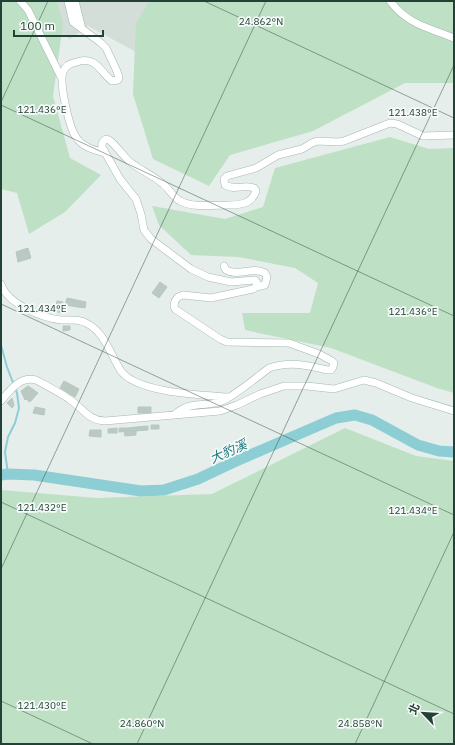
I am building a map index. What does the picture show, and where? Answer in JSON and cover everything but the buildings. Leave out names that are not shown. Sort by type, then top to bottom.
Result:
[{"type":"street","points":[[20,1],[28,10],[62,79]]},
{"type":"street","points":[[68,1],[73,22],[106,48],[119,77],[118,80],[112,82],[99,68],[86,61],[67,65],[63,71],[62,79],[71,129],[76,138],[83,144],[105,153]]},
{"type":"street","points":[[75,1],[82,29]]},
{"type":"street","points":[[390,1],[401,15],[413,22],[454,38]]},
{"type":"street","points":[[256,286],[257,283],[255,280],[231,282],[208,278],[190,269],[151,239],[144,230],[136,199],[120,179],[101,144],[106,139],[109,140],[129,162],[163,184],[180,201],[196,205],[236,205],[251,200],[256,191],[251,186],[235,188],[225,185],[224,182],[227,176],[252,170],[272,158],[294,152],[317,141],[344,141],[390,124],[396,124],[424,136],[454,135]]},
{"type":"street","points":[[175,414],[187,406],[220,402],[228,398],[269,368],[275,366],[302,364],[327,370],[331,370],[333,367],[334,363],[332,361],[289,343],[227,342],[220,339],[175,309],[175,301],[178,296],[218,297],[253,289],[256,286],[265,285],[265,273],[257,271],[234,273],[226,270],[224,266]]},
{"type":"street","points":[[1,284],[2,289],[7,295],[27,309],[50,318],[82,321],[90,324],[107,345],[126,377],[133,381],[192,395],[228,398]]},
{"type":"street","points":[[1,401],[17,384],[26,379],[31,379],[36,380],[71,400],[90,417],[97,421],[105,421],[220,411],[228,409],[260,394],[284,386],[306,386],[334,389],[364,380],[376,383],[412,398],[454,411]]},
{"type":"shaded area","points":[[38,1],[193,1],[151,60],[88,26],[70,39],[46,25]]},
{"type":"green space","points":[[1,1],[57,1],[63,24],[53,96],[70,158],[101,175],[65,212],[29,234],[17,193],[1,189]]},
{"type":"green space","points":[[149,1],[454,1],[454,83],[405,83],[313,131],[230,155],[209,186],[153,159],[133,94],[136,23]]},
{"type":"green space","points":[[390,137],[429,149],[454,148],[454,393],[331,348],[245,330],[242,313],[310,313],[318,283],[295,268],[239,257],[191,255],[159,225],[152,206],[225,219],[263,207],[275,168]]},
{"type":"green space","points":[[345,428],[416,456],[454,461],[454,744],[1,744],[1,490],[97,498],[212,494]]},
{"type":"waterway","points":[[1,345],[7,367],[17,393],[19,408],[15,423],[8,437],[5,452],[8,474]]},
{"type":"waterway","name":"大豹溪","points":[[1,475],[34,475],[141,491],[164,490],[198,479],[336,418],[355,415],[372,420],[418,445],[439,451],[454,452]]}]
